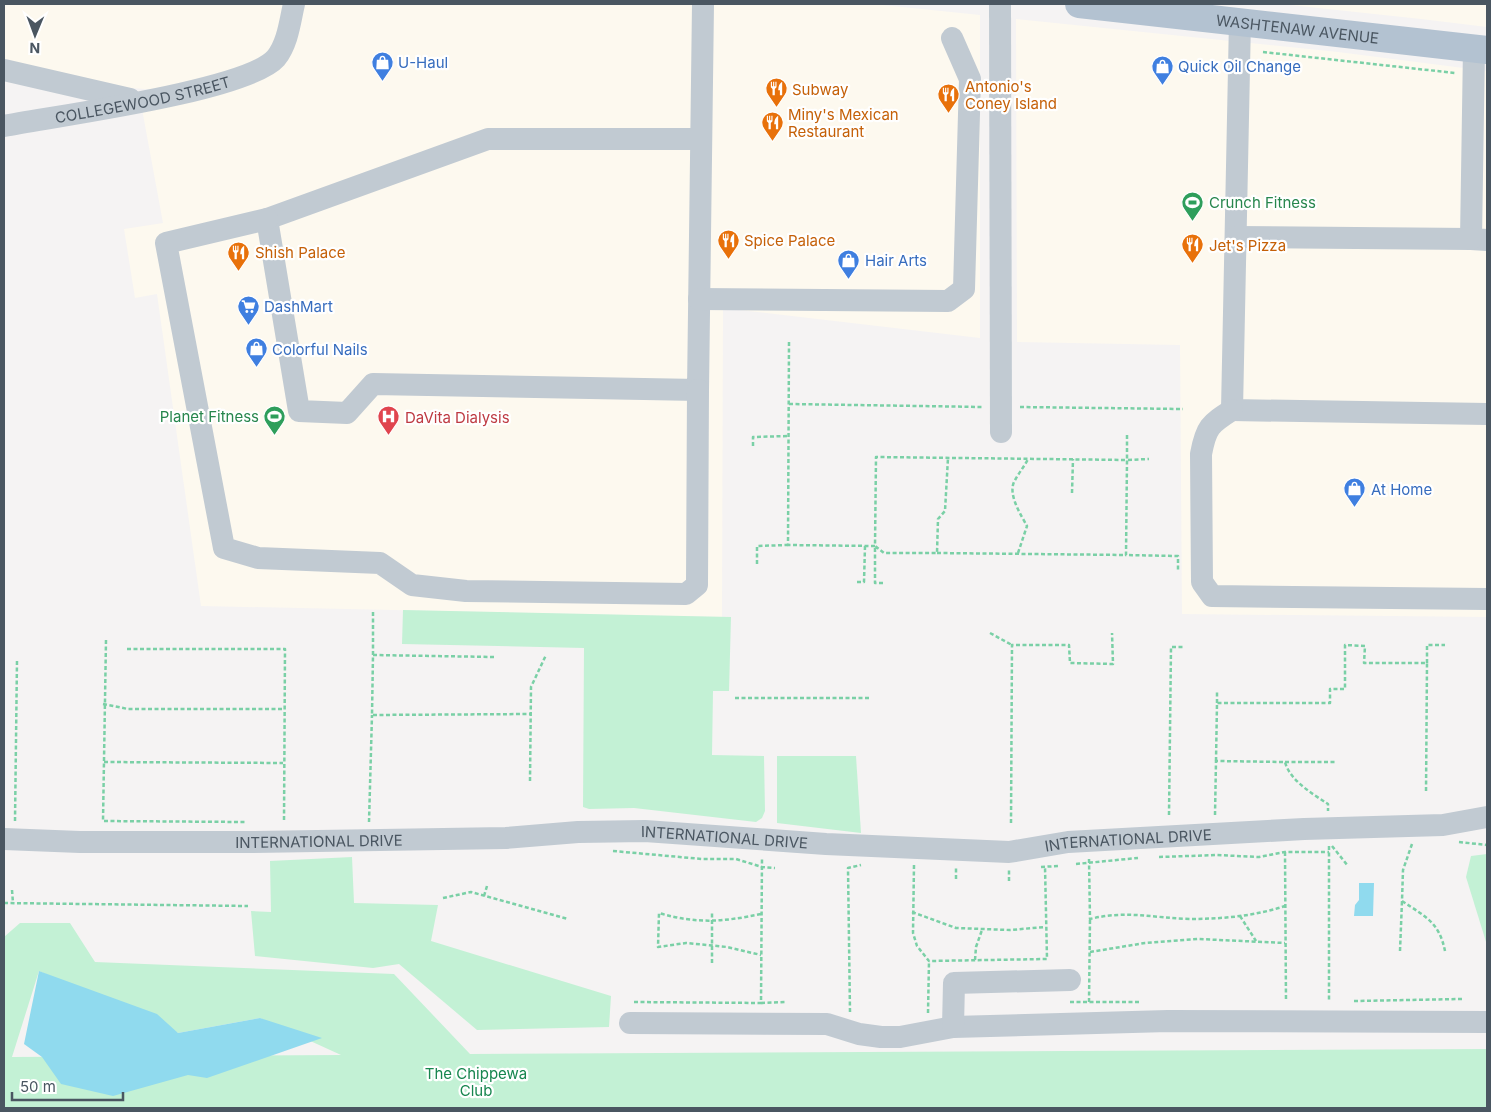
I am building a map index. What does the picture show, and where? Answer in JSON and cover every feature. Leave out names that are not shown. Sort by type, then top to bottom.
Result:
[{"type":"main road","name":"WASHTENAW AVENUE","points":[[1079,4],[1240,20],[1480,49]]},
{"type":"street","name":"COLLEGEWOOD STREET","points":[[4,126],[140,101],[229,82],[256,72],[276,58],[286,39],[294,4]]},
{"type":"street","points":[[701,139],[488,139],[267,219],[166,243],[224,548],[258,558],[380,563],[412,585],[466,591],[686,594],[697,585],[703,4]]},
{"type":"street","points":[[1000,4],[1001,432]]},
{"type":"street","points":[[1232,410],[1240,20]]},
{"type":"street","points":[[699,299],[948,301],[964,289],[970,80],[952,38]]},
{"type":"street","points":[[1236,238],[1479,239],[1480,49]]},
{"type":"street","points":[[4,70],[140,101]]},
{"type":"street","points":[[267,219],[299,410],[348,413],[373,384],[698,390]]},
{"type":"street","points":[[1487,414],[1232,410],[1211,424],[1205,433],[1201,454],[1202,582],[1212,596],[1487,599]]},
{"type":"street","name":"INTERNATIONAL DRIVE","points":[[1451,834],[1487,817]]},
{"type":"street","name":"INTERNATIONAL DRIVE","points":[[10,835],[80,842],[252,842],[506,838],[578,832],[645,831],[826,844],[1009,852],[1068,842],[1304,829],[1451,834],[1487,833]]},
{"type":"street","points":[[953,1027],[954,983],[1070,980]]},
{"type":"street","points":[[632,1013],[827,1024],[859,1034],[881,1037],[900,1037],[953,1027],[1178,1021],[1487,1022]]},
{"type":"path","points":[[1263,52],[1455,73]]},
{"type":"path","points":[[788,545],[790,342]]},
{"type":"path","points":[[789,404],[989,407]]},
{"type":"path","points":[[1013,407],[1183,408]]},
{"type":"path","points":[[1126,555],[1127,435]]},
{"type":"path","points":[[753,446],[753,437],[789,436]]},
{"type":"path","points":[[883,583],[875,583],[876,457],[1149,459]]},
{"type":"path","points":[[937,553],[938,519],[945,511],[948,458]]},
{"type":"path","points":[[1018,553],[1027,526],[1013,496],[1014,483],[1021,474],[1028,458]]},
{"type":"path","points":[[1072,459],[1072,493]]},
{"type":"path","points":[[757,564],[757,546],[875,546],[884,553],[1178,556],[1178,571]]},
{"type":"path","points":[[856,582],[864,582],[864,546]]},
{"type":"path","points":[[364,822],[371,822],[373,612]]},
{"type":"path","points":[[990,633],[1012,645],[1070,645],[1070,663],[1112,664],[1112,633]]},
{"type":"path","points":[[106,640],[103,821],[253,822]]},
{"type":"path","points":[[1011,823],[1012,645]]},
{"type":"path","points":[[1217,703],[1330,703],[1330,689],[1345,689],[1345,645],[1365,646],[1364,663],[1427,663]]},
{"type":"path","points":[[1426,793],[1427,645],[1445,645]]},
{"type":"path","points":[[1169,815],[1171,647],[1183,647]]},
{"type":"path","points":[[127,649],[285,649],[282,822],[290,822]]},
{"type":"path","points":[[373,655],[494,657]]},
{"type":"path","points":[[530,781],[531,688],[546,655]]},
{"type":"path","points":[[10,835],[17,660]]},
{"type":"path","points":[[1215,815],[1217,690]]},
{"type":"path","points":[[735,698],[871,698]]},
{"type":"path","points":[[104,704],[128,708],[284,709]]},
{"type":"path","points":[[372,715],[531,714]]},
{"type":"path","points":[[1216,761],[1335,762]]},
{"type":"path","points":[[104,762],[283,763]]},
{"type":"path","points":[[1286,762],[1287,769],[1310,792],[1328,804],[1329,817]]},
{"type":"path","points":[[1451,834],[1487,845]]},
{"type":"path","points":[[1324,1002],[1330,1002],[1329,842]]},
{"type":"path","points":[[1400,951],[1403,870],[1413,842]]},
{"type":"path","points":[[606,850],[702,859],[736,859],[762,867],[774,868]]},
{"type":"path","points":[[632,1013],[761,1003],[762,851]]},
{"type":"path","points":[[1157,857],[1259,856],[1285,852],[1329,852]]},
{"type":"path","points":[[1285,852],[1286,1001]]},
{"type":"path","points":[[1089,856],[1090,1008]]},
{"type":"path","points":[[914,858],[913,933],[917,946],[929,961],[928,1020]]},
{"type":"path","points":[[1076,864],[1114,862],[1140,858]]},
{"type":"path","points":[[929,961],[1047,959],[1045,927],[1046,860]]},
{"type":"path","points":[[850,1018],[848,868],[866,864]]},
{"type":"path","points":[[906,864],[922,864]]},
{"type":"path","points":[[948,865],[964,866]]},
{"type":"path","points":[[1037,867],[1058,866]]},
{"type":"path","points":[[1010,867],[1015,867]]},
{"type":"path","points":[[484,896],[487,886]]},
{"type":"path","points":[[12,890],[13,903]]},
{"type":"path","points":[[443,898],[471,892],[568,920]]},
{"type":"path","points":[[1402,901],[1435,924],[1442,934],[1445,951]]},
{"type":"path","points":[[4,903],[248,906]]},
{"type":"path","points":[[1090,919],[1112,913],[1190,919],[1240,916],[1261,914],[1285,906]]},
{"type":"path","points":[[712,911],[712,963]]},
{"type":"path","points":[[912,912],[956,928],[1045,927]]},
{"type":"path","points":[[761,914],[713,922],[680,919],[658,913],[658,947],[686,943],[761,955]]},
{"type":"path","points":[[1240,916],[1256,941]]},
{"type":"path","points":[[975,960],[976,947],[982,929]]},
{"type":"path","points":[[1090,952],[1145,943],[1198,939],[1286,944]]},
{"type":"path","points":[[1348,1002],[1462,1000]]},
{"type":"path","points":[[776,1002],[785,1002]]},
{"type":"path","points":[[1070,1002],[1090,1002]]},
{"type":"shaded area","points":[[4,4],[873,4],[980,15],[980,338],[723,308],[722,617],[201,606],[157,294],[135,298],[124,229],[163,223],[142,109],[159,90],[117,87],[4,63]]},
{"type":"shaded area","points":[[1281,4],[1487,4],[1487,27],[1421,19]]},
{"type":"shaded area","points":[[1016,19],[1338,52],[1487,71],[1487,617],[1182,614],[1180,345],[1017,342]]},
{"type":"green space","points":[[403,610],[731,617],[729,691],[713,691],[712,755],[764,756],[765,811],[762,818],[756,822],[634,808],[589,809],[583,807],[584,648],[402,644]]},
{"type":"green space","points":[[777,756],[856,756],[861,833],[777,823]]},
{"type":"green space","points":[[1487,854],[1487,945],[1466,877],[1471,856]]},
{"type":"green space","points":[[352,857],[354,903],[438,905],[431,941],[611,996],[609,1027],[477,1030],[399,964],[373,968],[255,956],[251,911],[271,912],[270,861]]},
{"type":"green space","name":"The Chippewa Club","points":[[20,923],[70,923],[95,962],[394,974],[470,1054],[1487,1049],[1487,1108],[4,1108],[4,937]],"holes":[[[39,971],[178,1033],[260,1018],[341,1055],[12,1057]]]},
{"type":"water","points":[[1359,883],[1374,883],[1373,916],[1354,916],[1355,905],[1359,900]]},
{"type":"water","points":[[39,971],[157,1014],[178,1033],[260,1018],[322,1038],[207,1078],[188,1075],[113,1096],[61,1084],[42,1057],[24,1044]]},
{"type":"place","name":"U-Haul","points":[[382,81]]},
{"type":"place","name":"Quick Oil Change","points":[[1162,85]]},
{"type":"place","name":"Subway","points":[[776,108]]},
{"type":"place","name":"Antonio's Coney Island","points":[[949,114]]},
{"type":"place","name":"Miny's Mexican Restaurant","points":[[772,142]]},
{"type":"place","name":"Crunch Fitness","points":[[1193,221]]},
{"type":"place","name":"Spice Palace","points":[[728,259]]},
{"type":"place","name":"Jet's Pizza","points":[[1193,264]]},
{"type":"place","name":"Shish Palace","points":[[239,271]]},
{"type":"place","name":"Hair Arts","points":[[849,279]]},
{"type":"place","name":"DashMart","points":[[248,325]]},
{"type":"place","name":"Colorful Nails","points":[[256,368]]},
{"type":"place","name":"Planet Fitness","points":[[275,435]]},
{"type":"place","name":"DaVita Dialysis","points":[[389,436]]},
{"type":"place","name":"At Home","points":[[1355,508]]}]
